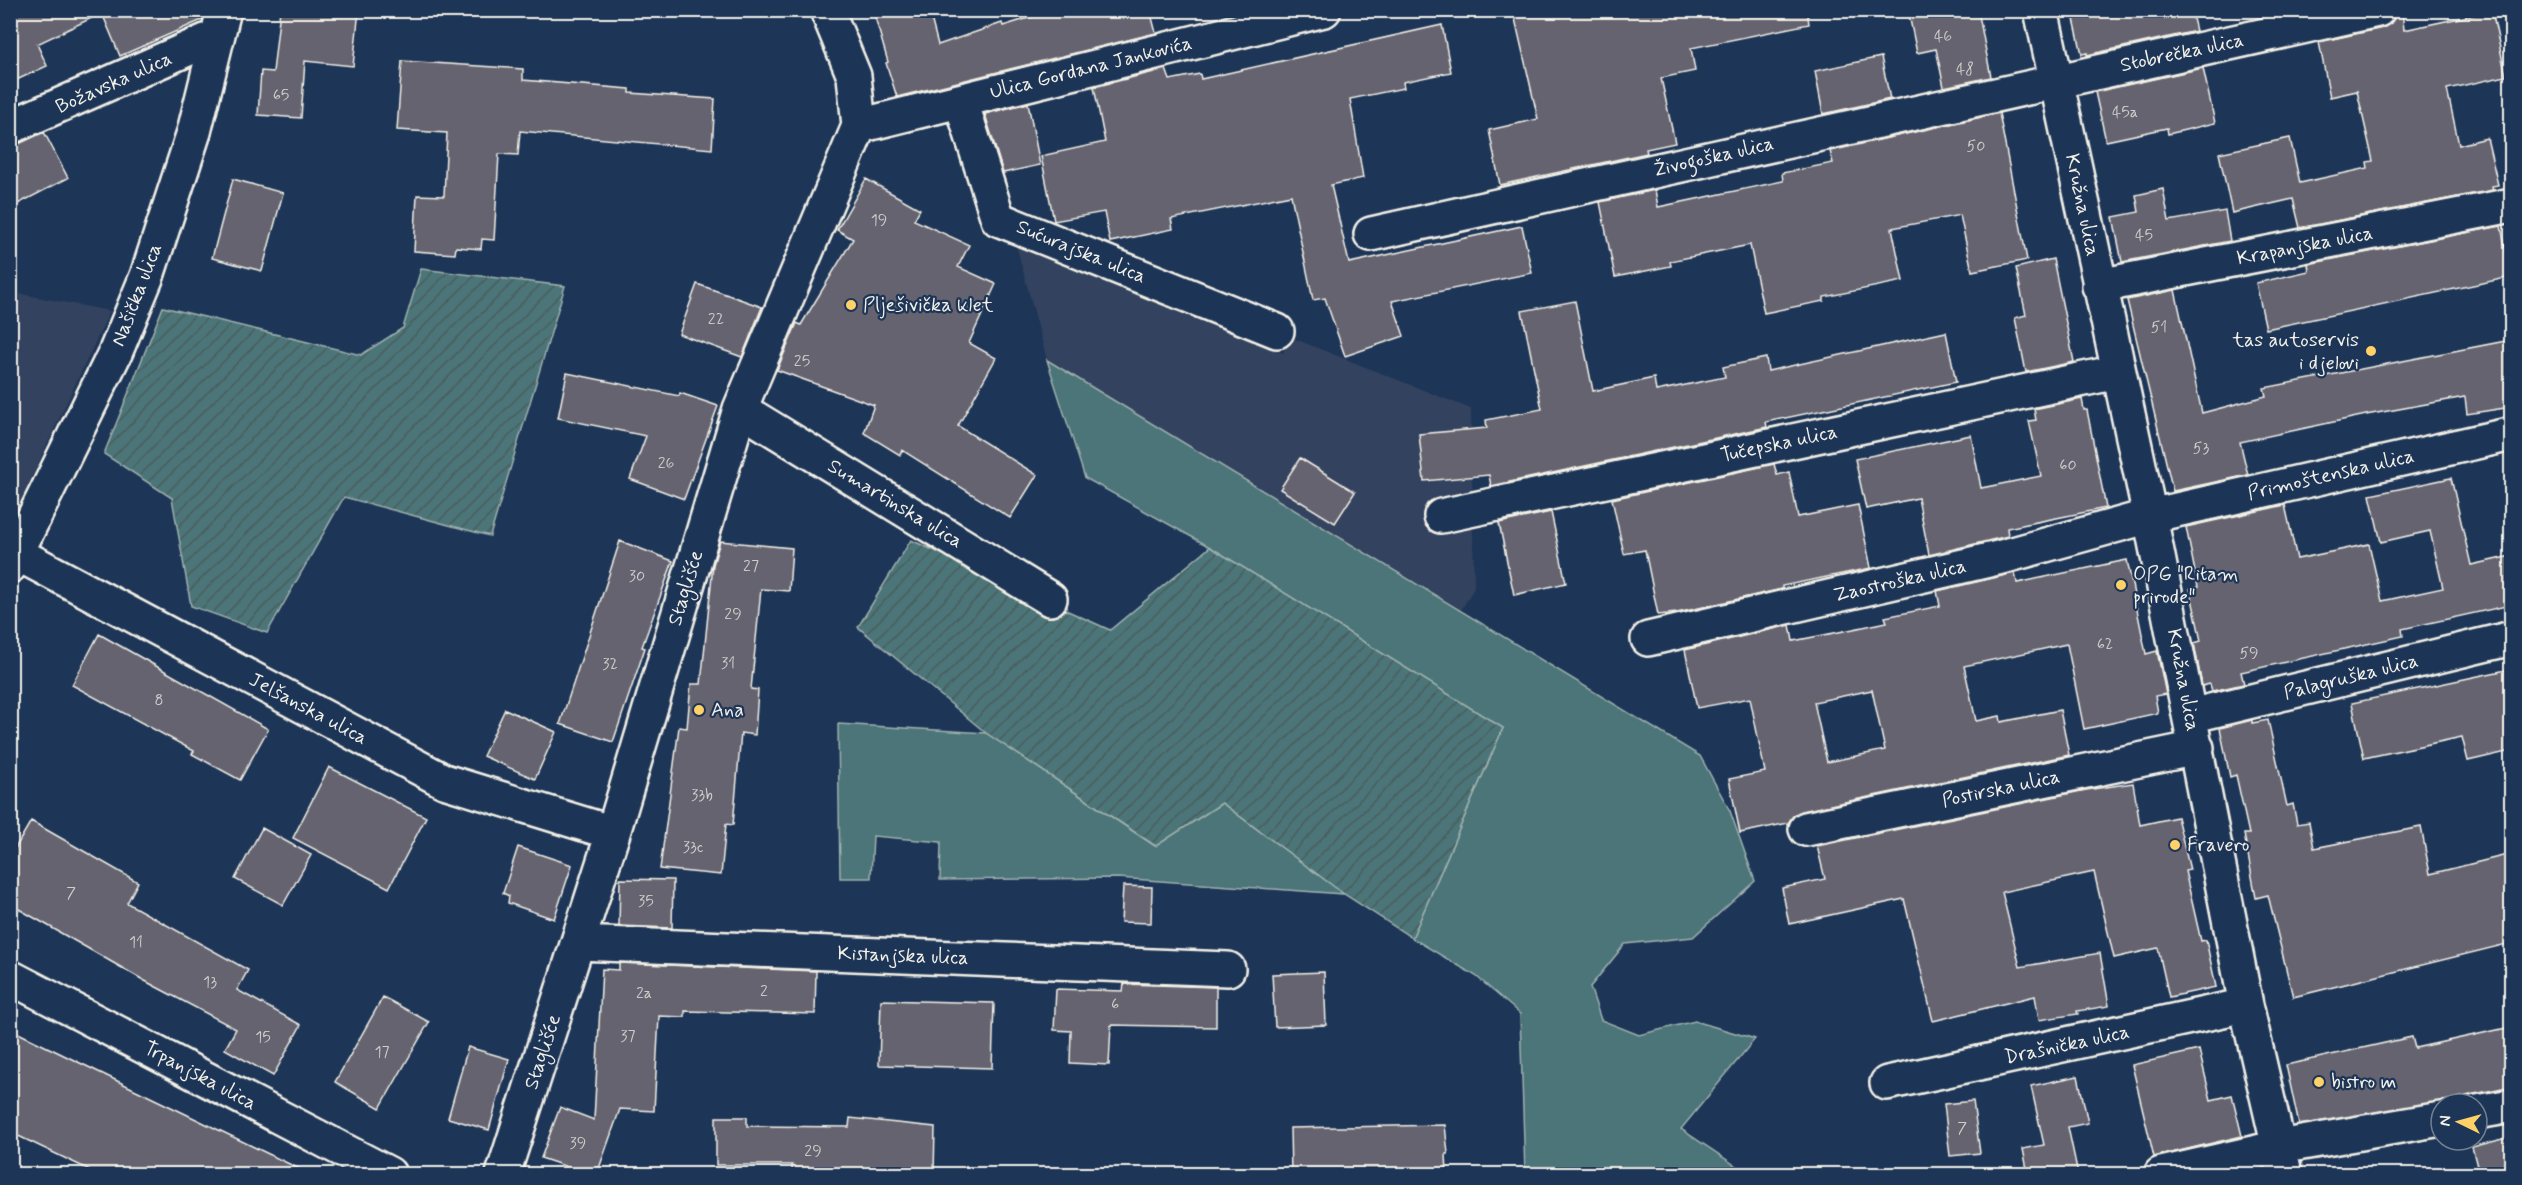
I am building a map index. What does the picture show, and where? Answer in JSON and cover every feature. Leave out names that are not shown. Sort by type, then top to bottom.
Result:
[{"type":"street","name":"Staglišće","points":[[503,1174],[613,833],[740,409],[859,126],[854,76],[827,10]]},
{"type":"street","name":"Ulica Gordana Jankovića","points":[[859,126],[1324,10]]},
{"type":"street","name":"Kružna ulica","points":[[2041,10],[2117,372],[2150,516],[2246,1005],[2282,1161]]},
{"type":"street","name":"Stobrečka ulica","points":[[2056,80],[2378,10]]},
{"type":"street","name":"Božavska ulica","points":[[10,128],[221,23]]},
{"type":"street","name":"Našička ulica","points":[[13,559],[116,351],[147,276],[194,132],[221,23]]},
{"type":"street","name":"Živogoška ulica","points":[[1371,234],[2056,80]]},
{"type":"street","name":"Sućurajska ulica","points":[[961,101],[998,219],[1277,331]]},
{"type":"street","name":"Krapanjska ulica","points":[[2099,286],[2511,205]]},
{"type":"street","name":"Tučepska ulica","points":[[1441,516],[2117,372]]},
{"type":"street","name":"Sumartinska ulica","points":[[740,409],[1050,598]]},
{"type":"street","name":"Primoštenska ulica","points":[[2150,516],[2511,434]]},
{"type":"street","name":"Zaostroška ulica","points":[[1648,639],[2002,557],[2150,516]]},
{"type":"street","name":"Jelšanska ulica","points":[[13,559],[444,781],[613,833]]},
{"type":"street","name":"Palagruška ulica","points":[[2190,716],[2511,638]]},
{"type":"street","name":"Postirska ulica","points":[[1806,829],[2196,748]]},
{"type":"street","name":"Kistanjska ulica","points":[[578,943],[1228,969]]},
{"type":"street","name":"Trpanjska ulica","points":[[10,977],[389,1174]]},
{"type":"street","name":"Drašnička ulica","points":[[1887,1083],[2246,1005]]},
{"type":"street","points":[[2489,1110],[2511,1106]]},
{"type":"street","points":[[2161,1174],[2282,1161],[2429,1122]]},
{"type":"shaded area","points":[[1015,241],[1283,353],[1290,337],[1471,409],[1474,588],[1460,612],[1047,360]]},
{"type":"shaded area","points":[[10,293],[110,311],[11,521]]},
{"type":"green space","points":[[421,269],[565,286],[490,536],[344,497],[267,633],[191,606],[172,498],[104,454],[163,307],[361,355],[403,328]]},
{"type":"green space","points":[[1047,360],[1700,756],[1730,811],[1755,881],[1693,937],[1625,944],[1590,987],[1601,1020],[1639,1035],[1695,1021],[1755,1039],[1681,1129],[1748,1174],[1525,1174],[1520,1014],[1476,976],[1412,938],[1503,728],[1210,547],[1085,478]]},
{"type":"green space","points":[[911,540],[1110,630],[1210,547],[1503,728],[1412,938],[1344,894],[1222,803],[1156,846],[986,733],[858,627]]},
{"type":"green space","points":[[838,724],[986,733],[1155,846],[1222,803],[1344,894],[1118,878],[940,880],[941,842],[873,836],[871,878],[840,878]]},
{"type":"building","points":[[10,10],[205,10],[202,20],[120,56],[102,13],[37,44],[47,66],[10,83]]},
{"type":"building","points":[[280,10],[359,10],[353,66],[305,61],[301,118],[258,115],[261,71],[273,72]]},
{"type":"building","points":[[873,10],[929,10],[938,45],[1002,23],[1003,26],[1054,10],[1150,10],[1156,33],[897,97]]},
{"type":"building","points":[[1513,10],[1807,10],[1809,24],[1691,48],[1695,71],[1661,78],[1675,143],[1646,149],[1647,153],[1500,185],[1489,130],[1538,119]]},
{"type":"building","points":[[1908,10],[1978,10],[1991,77],[1944,87],[1936,49],[1917,53]]},
{"type":"building","points":[[2072,10],[2191,10],[2196,31],[2087,55],[2087,53],[2082,54]]},
{"type":"building","points":[[2396,10],[2402,10],[2404,30],[2492,11],[2506,76],[2447,89],[2459,145],[2487,138],[2498,185],[2492,186],[2493,190],[2300,228],[2293,199],[2232,213],[2219,153],[2290,138],[2300,183],[2368,168],[2367,162],[2373,161],[2357,91],[2330,97],[2319,42],[2383,28],[2391,23]]},
{"type":"building","points":[[1442,25],[1451,72],[1403,82],[1404,88],[1350,99],[1363,178],[1331,185],[1349,263],[1522,226],[1532,273],[1392,301],[1404,336],[1345,356],[1325,298],[1313,300],[1291,195],[1171,219],[1173,229],[1110,242],[1104,212],[1054,221],[1041,156],[1105,142],[1094,87],[1166,69],[1170,80],[1200,74],[1201,79]]},
{"type":"building","points":[[1881,57],[1890,99],[1823,114],[1815,71]]},
{"type":"building","points":[[402,61],[523,69],[523,80],[630,89],[630,93],[715,99],[712,149],[520,131],[518,155],[499,154],[494,240],[482,239],[481,249],[456,247],[455,254],[414,251],[417,195],[444,196],[447,133],[397,130]]},
{"type":"building","points":[[2203,68],[2215,123],[2168,134],[2167,128],[2106,141],[2095,92]]},
{"type":"building","points":[[1028,103],[1040,165],[1003,173],[985,114]]},
{"type":"building","points":[[1999,113],[2027,260],[1972,271],[1960,215],[1892,228],[1903,281],[1824,297],[1824,301],[1764,313],[1750,245],[1670,261],[1671,266],[1615,277],[1600,202],[1655,190],[1658,207],[1783,181],[1782,173],[1833,163],[1830,151]]},
{"type":"building","points":[[44,132],[68,178],[10,208],[10,148]]},
{"type":"building","points":[[233,179],[283,193],[262,271],[212,258]]},
{"type":"building","points":[[866,179],[920,209],[914,220],[969,245],[958,267],[996,284],[969,343],[996,358],[958,426],[1037,475],[1010,518],[902,450],[900,455],[864,433],[874,405],[777,370],[797,323],[801,325],[853,239],[837,230]]},
{"type":"building","points":[[2163,189],[2169,221],[2225,211],[2230,241],[2122,262],[2113,217],[2139,212],[2136,195]]},
{"type":"building","points":[[2501,226],[2511,277],[2266,329],[2256,283],[2309,271],[2308,264]]},
{"type":"building","points":[[2053,259],[2074,362],[2026,372],[2015,318],[2026,315],[2016,268]]},
{"type":"building","points":[[697,284],[762,307],[742,357],[679,334]]},
{"type":"building","points":[[2175,290],[2202,413],[2266,396],[2264,388],[2511,340],[2511,407],[2467,414],[2465,397],[2240,442],[2248,475],[2173,491],[2127,300]]},
{"type":"building","points":[[1575,301],[1593,391],[1654,378],[1656,391],[1725,377],[1723,367],[1766,358],[1768,371],[1946,332],[1956,382],[1766,422],[1767,427],[1491,486],[1489,475],[1424,481],[1419,434],[1487,428],[1486,420],[1542,409],[1522,311]]},
{"type":"building","points":[[567,373],[679,396],[680,393],[718,406],[684,499],[630,479],[646,436],[558,418]]},
{"type":"building","points":[[2082,399],[2084,410],[2087,410],[2106,508],[2007,528],[2008,536],[1929,555],[1918,498],[1866,509],[1855,459],[1971,435],[1981,488],[2041,476],[2029,421],[2036,420],[2034,409]]},
{"type":"building","points":[[1300,458],[1355,492],[1335,523],[1280,489]]},
{"type":"building","points":[[1774,464],[1777,475],[1789,472],[1798,517],[1858,505],[1871,568],[1782,586],[1782,589],[1677,613],[1658,615],[1645,550],[1624,554],[1612,499]]},
{"type":"building","points":[[2451,478],[2471,565],[2511,556],[2511,605],[2402,629],[2403,636],[2241,672],[2244,684],[2212,691],[2210,684],[2202,686],[2194,643],[2201,641],[2190,589],[2198,587],[2186,527],[2285,505],[2297,559],[2369,544],[2382,601],[2443,588],[2430,531],[2381,542],[2370,495]]},
{"type":"building","points":[[1551,512],[1566,583],[1514,595],[1499,523]]},
{"type":"building","points":[[620,541],[673,561],[642,647],[645,648],[613,742],[560,724]]},
{"type":"building","points":[[720,541],[792,548],[789,591],[761,589],[751,689],[758,690],[755,735],[741,733],[733,825],[726,824],[721,875],[660,869],[679,727],[687,728],[691,684],[701,684],[713,565]]},
{"type":"building","points":[[2127,560],[2146,654],[2157,651],[2166,694],[2155,696],[2158,713],[2084,729],[2067,644],[1964,666],[1976,721],[2000,716],[2001,722],[2060,710],[2069,755],[1802,811],[1794,815],[1788,823],[1740,833],[1729,779],[1765,772],[1750,698],[1697,708],[1685,650],[1790,625],[1793,641],[1839,632],[1887,622],[1885,617],[1940,606],[1937,591],[2015,573],[2017,583]],"holes":[[[1872,690],[1885,750],[1827,762],[1814,702]]]},
{"type":"building","points":[[99,634],[268,729],[240,780],[192,754],[194,751],[72,685]]},
{"type":"building","points":[[2511,669],[2511,751],[2468,761],[2462,737],[2364,758],[2352,703]]},
{"type":"building","points":[[505,709],[556,732],[535,779],[483,756]]},
{"type":"building","points":[[2252,720],[2252,723],[2268,720],[2287,806],[2293,804],[2297,824],[2309,822],[2314,848],[2421,827],[2430,874],[2511,854],[2511,943],[2293,997],[2268,895],[2256,898],[2244,834],[2249,834],[2236,775],[2230,777],[2220,728]]},
{"type":"building","points":[[329,767],[426,817],[389,888],[293,838]]},
{"type":"building","points":[[2133,783],[2140,825],[2177,817],[2190,870],[2185,871],[2201,941],[2206,940],[2216,987],[2169,997],[2158,948],[2114,958],[2094,872],[2002,892],[2020,967],[2100,953],[2109,1006],[2077,1011],[2078,1014],[2039,1020],[2035,996],[1933,1021],[1904,899],[1789,924],[1782,888],[1825,879],[1817,846],[2086,790]]},
{"type":"building","points":[[31,821],[138,882],[127,903],[248,970],[237,990],[301,1025],[273,1076],[225,1049],[236,1029],[145,981],[10,904],[10,857]]},
{"type":"building","points":[[262,828],[311,855],[283,905],[235,879]]},
{"type":"building","points":[[518,847],[572,865],[554,919],[508,903],[509,896],[503,893]]},
{"type":"building","points":[[620,879],[673,880],[672,928],[619,926]]},
{"type":"building","points":[[1123,886],[1152,887],[1151,923],[1121,922]]},
{"type":"building","points":[[619,963],[816,971],[815,1014],[685,1011],[685,1017],[659,1016],[654,1111],[620,1109],[597,1174],[588,1174],[541,1158],[560,1107],[594,1120],[602,969],[619,970]]},
{"type":"building","points":[[1324,972],[1326,1025],[1275,1027],[1272,974]]},
{"type":"building","points":[[1124,984],[1216,987],[1216,1027],[1111,1025],[1109,1065],[1070,1063],[1071,1031],[1054,1030],[1056,989],[1123,991]]},
{"type":"building","points":[[383,997],[429,1022],[380,1108],[335,1082]]},
{"type":"building","points":[[881,1000],[994,1003],[992,1068],[879,1065]]},
{"type":"building","points":[[2511,1027],[2511,1086],[2484,1092],[2429,1092],[2429,1103],[2299,1125],[2286,1065],[2412,1037],[2415,1048]]},
{"type":"building","points":[[10,1029],[310,1174],[98,1174],[10,1132]]},
{"type":"building","points":[[468,1047],[509,1059],[489,1130],[448,1118]]},
{"type":"building","points":[[2199,1050],[2211,1100],[2232,1095],[2242,1136],[2154,1157],[2132,1065]]},
{"type":"building","points":[[2078,1076],[2088,1123],[2068,1127],[2078,1174],[2028,1174],[2023,1149],[2044,1145],[2031,1086]]},
{"type":"building","points":[[1973,1101],[1980,1153],[1950,1156],[1944,1104]]},
{"type":"building","points":[[716,1117],[747,1117],[747,1126],[849,1127],[850,1118],[935,1127],[934,1174],[890,1174],[833,1169],[833,1174],[792,1174],[792,1165],[716,1165]]},
{"type":"building","points":[[1445,1125],[1448,1154],[1446,1154],[1447,1174],[1291,1174],[1290,1128]]},
{"type":"building","points":[[2511,1137],[2511,1174],[2479,1174],[2473,1152],[2489,1152],[2489,1143]]},
{"type":"place","name":"Plješivička klet","points":[[851,305]]},
{"type":"place","name":"tas autoservis i djelovi","points":[[2371,351]]},
{"type":"place","name":"OPG \"Ritam prirode\"","points":[[2121,585]]},
{"type":"place","name":"Ana","points":[[699,710]]},
{"type":"place","name":"Fravero","points":[[2175,845]]},
{"type":"place","name":"bistro m","points":[[2319,1082]]}]
